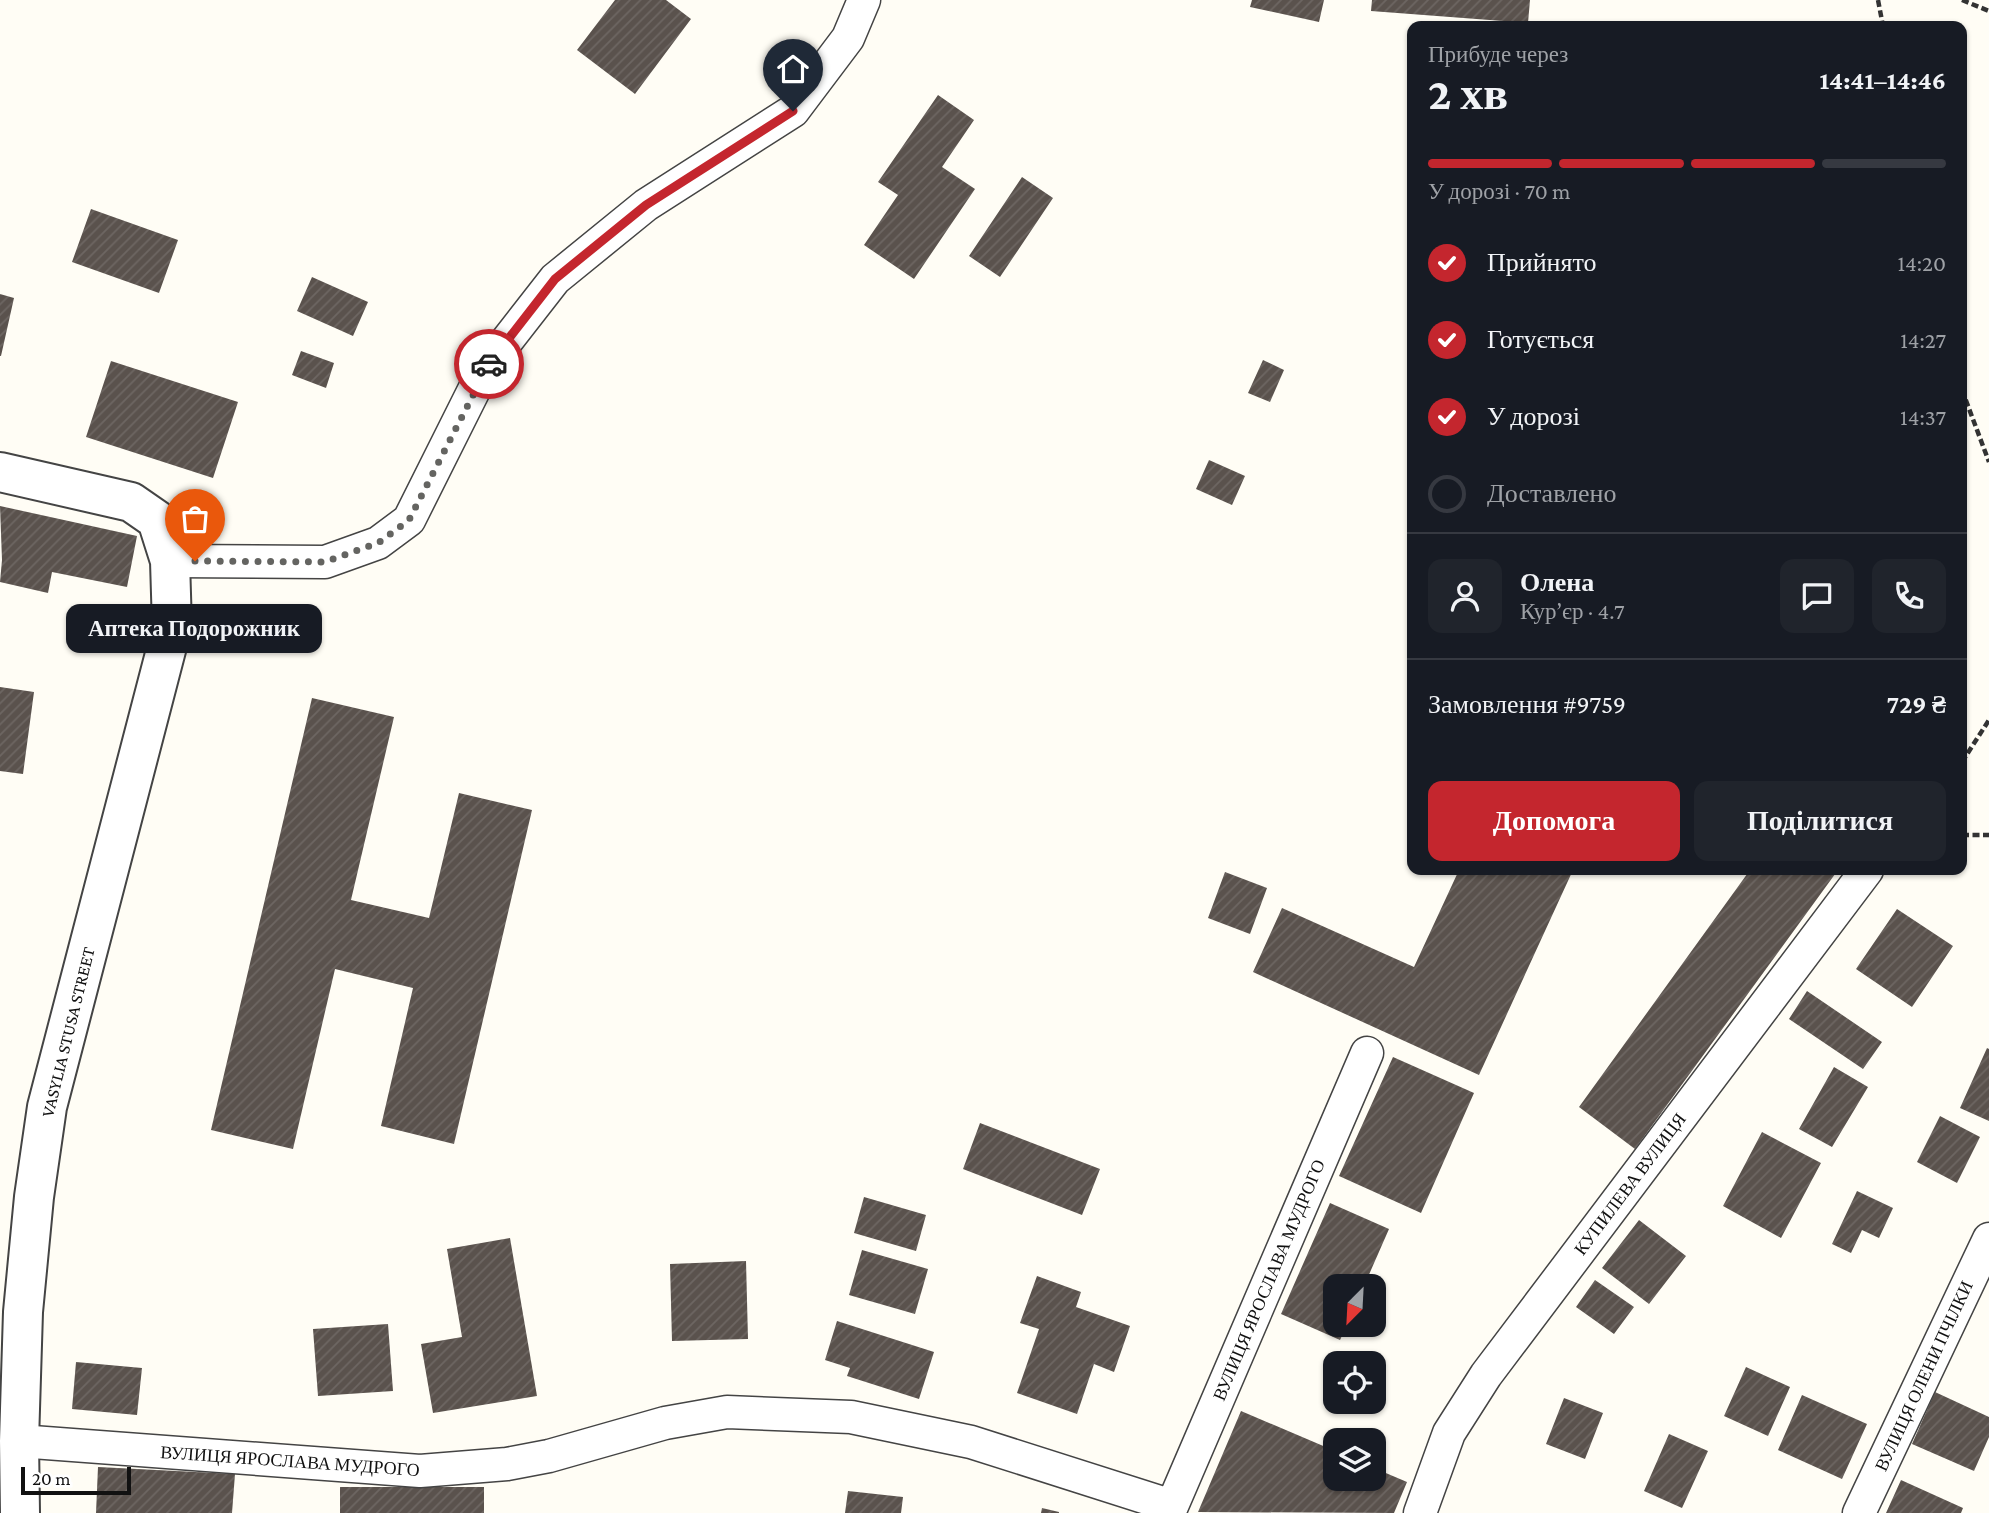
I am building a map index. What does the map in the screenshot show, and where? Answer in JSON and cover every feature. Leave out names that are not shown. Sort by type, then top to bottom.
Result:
[{"type":"street","points":[[170,561],[325,562],[378,543],[409,520],[484,370],[555,279],[646,205],[793,111],[848,38],[864,0]]},
{"type":"street","name":"VASYLIA STUSA STREET","points":[[0,472],[131,502],[157,520],[170,561],[172,627],[47,1107],[34,1197],[23,1312],[20,1513]]},
{"type":"street","name":"КУПИЛЕВА ВУЛИЦЯ","points":[[1420,1513],[1449,1433],[1486,1375],[1863,875]]},
{"type":"street","name":"ВУЛИЦЯ ЯРОСЛАВА МУДРОГО","points":[[19,1441],[420,1471],[507,1464],[549,1456],[665,1423],[727,1412],[851,1417],[971,1441],[1171,1510],[1367,1053]]},
{"type":"street","name":"ВУЛИЦЯ ОЛЕНИ ПЧІЛКИ","points":[[1859,1513],[1989,1240]]},
{"type":"path","points":[[1878,0],[1882,21]]},
{"type":"path","points":[[1962,0],[1989,11]]},
{"type":"path","points":[[1967,403],[1989,462]]},
{"type":"path","points":[[1967,754],[1989,720]]},
{"type":"path","points":[[1967,835],[1989,835]]},
{"type":"building","points":[[615,0],[666,0],[691,19],[635,94],[577,50]]},
{"type":"building","points":[[1252,0],[1324,0],[1319,22],[1250,7]]},
{"type":"building","points":[[1372,0],[1530,0],[1528,21],[1371,11]]},
{"type":"building","points":[[938,95],[974,120],[942,167],[975,189],[914,279],[864,245],[898,195],[878,182]]},
{"type":"building","points":[[1022,177],[1053,198],[1000,277],[969,256]]},
{"type":"building","points":[[91,209],[178,240],[159,293],[72,262]]},
{"type":"building","points":[[312,277],[368,302],[353,336],[297,311]]},
{"type":"building","points":[[0,294],[14,298],[1,356],[0,356]]},
{"type":"building","points":[[301,351],[334,363],[326,388],[292,375]]},
{"type":"building","points":[[1263,360],[1284,370],[1270,402],[1248,393]]},
{"type":"building","points":[[111,361],[238,402],[213,478],[86,437]]},
{"type":"building","points":[[1209,460],[1245,476],[1232,505],[1196,489]]},
{"type":"building","points":[[0,506],[137,536],[127,587],[52,572],[48,593],[0,582]]},
{"type":"building","points":[[0,687],[34,692],[23,774],[0,771]]},
{"type":"building","points":[[312,698],[394,717],[351,900],[429,918],[459,793],[532,810],[454,1144],[381,1126],[413,988],[335,969],[293,1149],[211,1130]]},
{"type":"building","points":[[1225,872],[1267,888],[1250,934],[1208,918]]},
{"type":"building","points":[[1457,875],[1571,875],[1479,1075],[1253,972],[1282,908],[1414,967]]},
{"type":"building","points":[[1746,875],[1834,875],[1635,1149],[1579,1107]]},
{"type":"building","points":[[1897,909],[1953,946],[1912,1007],[1856,969]]},
{"type":"building","points":[[1807,991],[1882,1042],[1863,1069],[1789,1019]]},
{"type":"building","points":[[1987,1048],[1989,1049],[1989,1121],[1960,1108]]},
{"type":"building","points":[[1393,1057],[1474,1093],[1421,1213],[1339,1176]]},
{"type":"building","points":[[1834,1067],[1868,1087],[1832,1147],[1799,1129]]},
{"type":"building","points":[[1940,1116],[1980,1137],[1957,1183],[1917,1162]]},
{"type":"building","points":[[980,1123],[1100,1169],[1082,1215],[963,1169]]},
{"type":"building","points":[[1762,1132],[1821,1163],[1781,1238],[1723,1206]]},
{"type":"building","points":[[1857,1191],[1893,1208],[1879,1238],[1862,1230],[1851,1253],[1832,1244]]},
{"type":"building","points":[[864,1197],[926,1215],[916,1251],[854,1233]]},
{"type":"building","points":[[1330,1203],[1389,1229],[1369,1274],[1323,1274],[1323,1333],[1281,1314]]},
{"type":"building","points":[[1639,1220],[1686,1256],[1649,1304],[1602,1268]]},
{"type":"building","points":[[510,1238],[537,1396],[433,1413],[421,1344],[462,1337],[447,1249]]},
{"type":"building","points":[[862,1250],[928,1269],[915,1314],[849,1295]]},
{"type":"building","points":[[746,1261],[748,1339],[672,1341],[670,1264]]},
{"type":"building","points":[[1037,1276],[1081,1292],[1076,1307],[1130,1326],[1114,1372],[1094,1364],[1077,1414],[1017,1393],[1039,1329],[1020,1323]]},
{"type":"building","points":[[1595,1280],[1634,1307],[1614,1334],[1576,1307]]},
{"type":"building","points":[[837,1321],[934,1352],[919,1399],[847,1376],[850,1368],[825,1360]]},
{"type":"building","points":[[388,1324],[393,1391],[318,1396],[313,1329]]},
{"type":"building","points":[[76,1362],[142,1368],[137,1415],[72,1409]]},
{"type":"building","points":[[1746,1367],[1790,1387],[1768,1436],[1724,1416]]},
{"type":"building","points":[[1935,1392],[1989,1417],[1989,1437],[1974,1471],[1912,1444]]},
{"type":"building","points":[[1802,1395],[1867,1424],[1842,1479],[1778,1450]]},
{"type":"building","points":[[1564,1398],[1603,1413],[1585,1459],[1546,1444]]},
{"type":"building","points":[[1241,1411],[1323,1446],[1323,1491],[1386,1491],[1386,1473],[1407,1482],[1394,1513],[1198,1512]]},
{"type":"building","points":[[1669,1434],[1708,1451],[1682,1508],[1644,1491]]},
{"type":"building","points":[[98,1467],[235,1474],[232,1513],[96,1513]]},
{"type":"building","points":[[1901,1480],[1963,1508],[1961,1513],[1886,1513]]},
{"type":"building","points":[[340,1487],[484,1487],[484,1513],[340,1513]]},
{"type":"building","points":[[848,1491],[903,1497],[901,1513],[845,1513]]},
{"type":"building","points":[[1042,1508],[1059,1512],[1059,1513],[1041,1513]]},
{"type":"way so far","points":[[195,561],[325,562],[378,543],[409,520],[489,364]]},
{"type":"place","name":"Аптека Подорожник","points":[[195,561]]},
{"type":"route","points":[[489,364],[555,279],[646,205],[793,111]]}]
